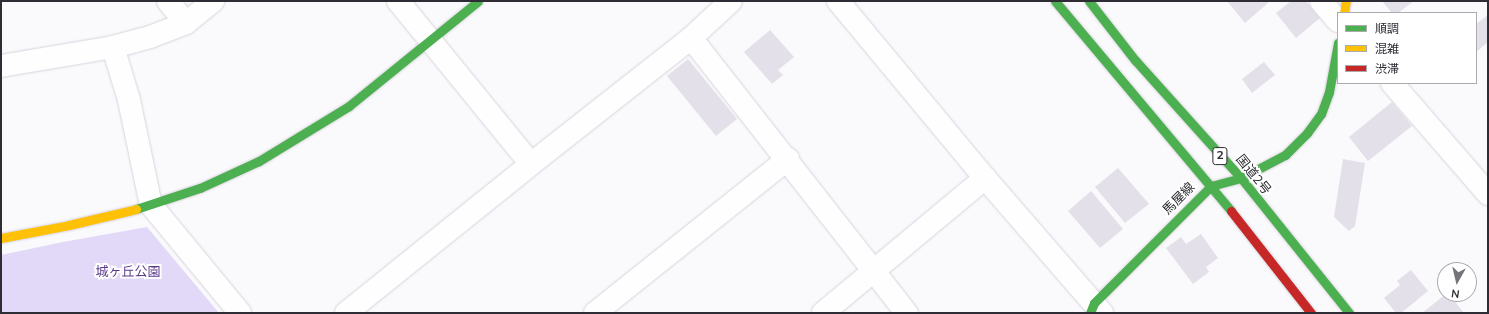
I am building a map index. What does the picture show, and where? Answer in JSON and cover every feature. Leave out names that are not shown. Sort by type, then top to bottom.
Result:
[{"type":"main road","points":[[1,238],[68,225],[151,204],[200,188],[259,160],[348,106],[478,1]]},
{"type":"main road","name":"2","points":[[1056,1],[1211,186],[1311,313]]},
{"type":"main road","name":"国道2号","points":[[1089,1],[1135,60],[1241,178],[1349,313]]},
{"type":"main road","points":[[1344,12],[1346,1]]},
{"type":"main road","name":"馬屋線","points":[[1095,310],[1211,186],[1241,178],[1285,155],[1307,133],[1321,114],[1329,92],[1337,48]]},
{"type":"street","points":[[168,1],[186,23]]},
{"type":"street","points":[[1,66],[113,47],[150,37],[186,23],[213,1]]},
{"type":"street","points":[[398,1],[429,41],[531,164]]},
{"type":"street","points":[[346,313],[531,164],[691,38],[731,1]]},
{"type":"street","points":[[838,1],[1095,310]]},
{"type":"street","points":[[1321,1],[1337,20]]},
{"type":"street","points":[[691,38],[788,159],[873,272],[907,313]]},
{"type":"street","points":[[113,47],[129,100],[151,204],[240,313]]},
{"type":"street","points":[[1393,84],[1488,194]]},
{"type":"street","points":[[595,313],[788,159]]},
{"type":"street","points":[[823,313],[985,178]]},
{"type":"green space","name":"城ヶ丘公園","points":[[147,227],[219,313],[1,313],[1,255]]},
{"type":"building","points":[[1227,1],[1267,1],[1268,3],[1245,23]]},
{"type":"building","points":[[1291,1],[1306,1],[1320,18],[1296,38],[1276,13]]},
{"type":"building","points":[[1382,1],[1414,1],[1399,12],[1391,12]]},
{"type":"building","points":[[1488,15],[1488,42],[1477,51],[1477,23]]},
{"type":"building","points":[[770,30],[794,57],[778,70],[783,75],[772,84],[744,52]]},
{"type":"building","points":[[688,59],[737,119],[716,136],[667,76]]},
{"type":"building","points":[[1264,62],[1275,75],[1252,93],[1242,79]]},
{"type":"building","points":[[1392,102],[1412,126],[1368,161],[1349,137]]},
{"type":"building","points":[[1343,159],[1365,163],[1355,226],[1349,231],[1334,217]]},
{"type":"building","points":[[1118,168],[1149,204],[1125,223],[1095,187]]},
{"type":"building","points":[[1091,191],[1123,229],[1100,248],[1068,211]]},
{"type":"building","points":[[1201,234],[1218,258],[1206,267],[1209,272],[1193,284],[1166,248],[1181,237],[1186,244]]},
{"type":"building","points":[[1411,270],[1428,291],[1401,313],[1396,313],[1384,298],[1400,285],[1397,281]]},
{"type":"building","points":[[1437,301],[1455,302],[1464,313],[1422,313]]},
{"type":"traffic: fast","points":[[136,209],[200,188],[259,161],[349,106],[478,1]]},
{"type":"traffic: fast","points":[[1055,1],[1231,211]]},
{"type":"traffic: fast","points":[[1089,1],[1135,60],[1241,178],[1349,313]]},
{"type":"traffic: fast","points":[[1090,313],[1094,303],[1211,186],[1241,178],[1285,155],[1307,133],[1321,114],[1329,92],[1337,48]]},
{"type":"traffic: slow","points":[[1344,12],[1346,1]]},
{"type":"traffic: slow","points":[[1,238],[69,225],[136,209]]},
{"type":"traffic: jam","points":[[1231,211],[1311,313]]}]
